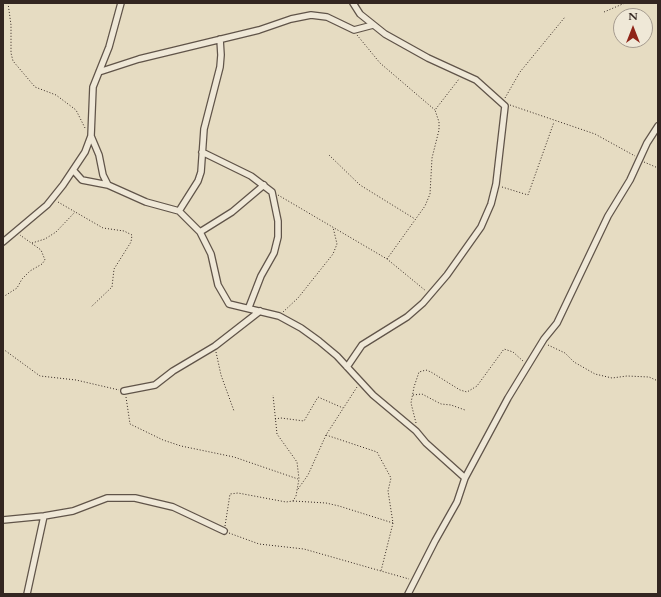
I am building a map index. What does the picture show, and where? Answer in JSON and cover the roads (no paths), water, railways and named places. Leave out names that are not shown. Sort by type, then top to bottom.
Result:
[{"type":"street","points":[[3,242],[15,230],[47,205],[74,171],[86,152],[91,136],[91,106],[93,87],[109,47],[121,3]]},
{"type":"street","points":[[346,367],[362,345],[407,317],[431,294],[447,275],[481,227],[491,204],[496,184],[503,103],[476,80],[428,58],[385,34],[360,14],[353,3]]},
{"type":"street","points":[[99,72],[139,59],[259,30],[291,18],[311,15],[327,17],[354,30],[373,25]]},
{"type":"street","points":[[179,211],[198,182],[201,172],[204,129],[222,55],[220,39]]},
{"type":"street","points":[[408,594],[457,502],[465,478],[508,398],[542,342],[557,323],[608,216],[641,160],[647,144],[658,126]]},
{"type":"street","points":[[91,136],[99,154],[103,175],[108,185]]},
{"type":"street","points":[[202,152],[251,176],[272,192],[278,222],[278,237],[274,253],[261,276],[249,308]]},
{"type":"street","points":[[74,171],[82,180],[108,185],[146,202],[179,211],[200,232],[211,254],[218,285],[225,299],[235,306],[249,308],[278,316],[301,328],[319,341],[361,381],[378,400],[416,431],[426,443],[465,478]]},
{"type":"street","points":[[200,232],[232,212],[264,185]]},
{"type":"street","points":[[124,391],[155,386],[173,371],[215,346],[260,311]]},
{"type":"street","points":[[3,520],[44,516],[82,508],[107,498],[135,498],[173,507],[224,531]]},
{"type":"street","points":[[27,594],[44,516]]}]
